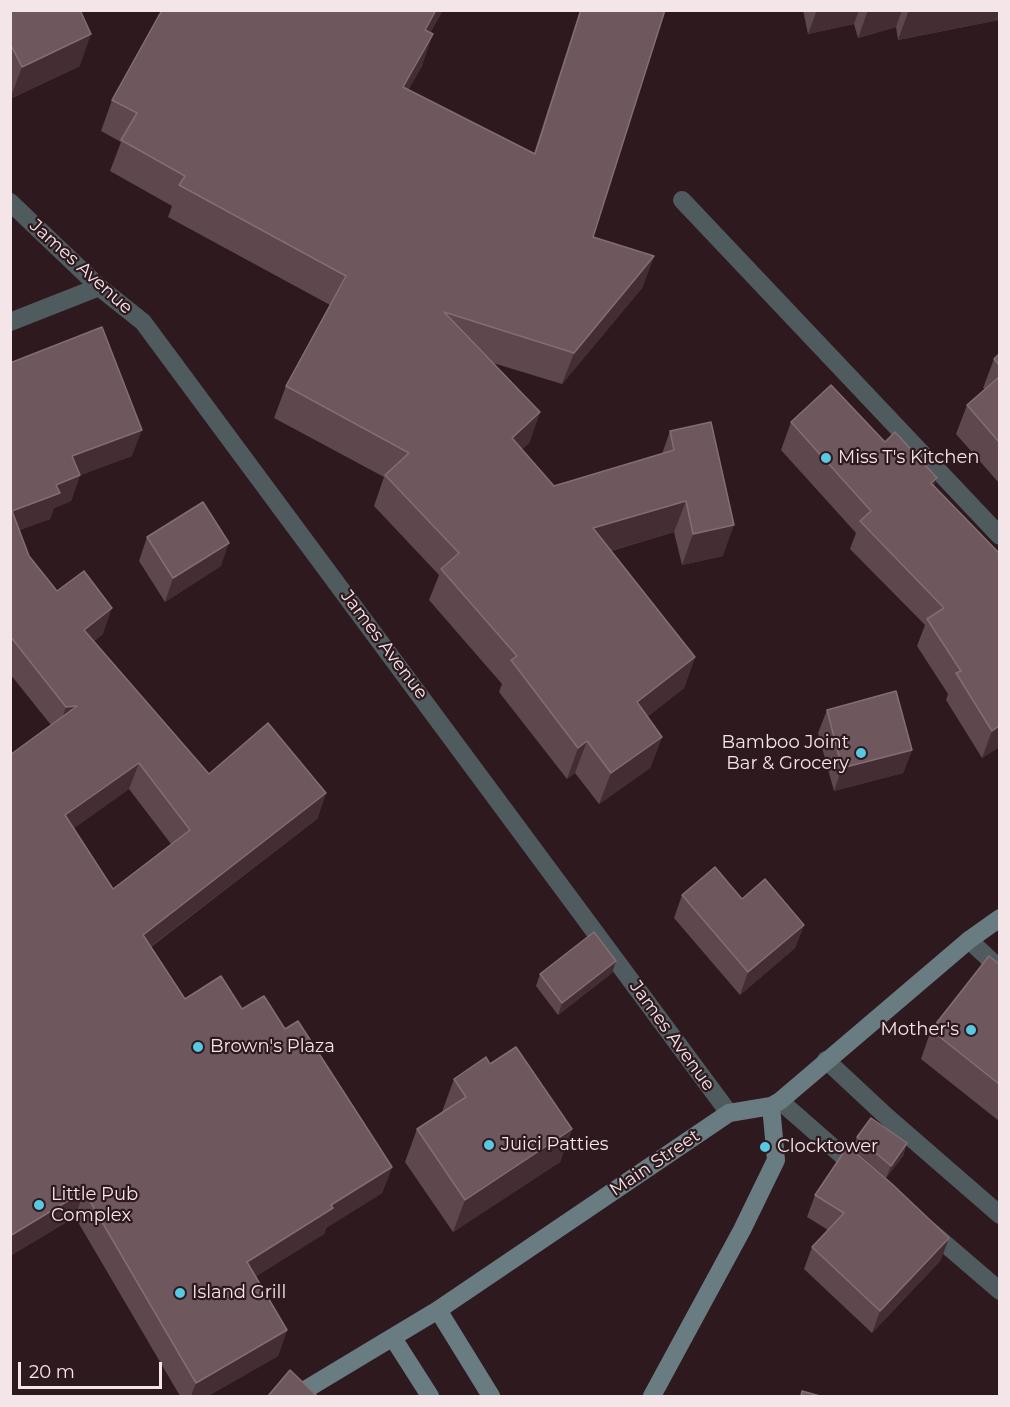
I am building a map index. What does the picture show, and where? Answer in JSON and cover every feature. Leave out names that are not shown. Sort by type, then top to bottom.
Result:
[{"type":"street","points":[[682,200],[999,536]]},
{"type":"street","name":"James Avenue","points":[[10,202],[99,287],[143,322],[729,1113]]},
{"type":"street","points":[[10,322],[99,287]]},
{"type":"street","points":[[652,1396],[742,1230],[776,1160],[776,1104],[969,940],[999,918]]},
{"type":"street","points":[[969,940],[999,969]]},
{"type":"street","points":[[826,1060],[999,1215]]},
{"type":"street","points":[[776,1104],[875,1184]]},
{"type":"street","name":"Main Street","points":[[296,1396],[438,1310],[729,1113],[776,1104]]},
{"type":"street","points":[[920,1222],[999,1291]]},
{"type":"street","points":[[438,1310],[491,1396]]},
{"type":"street","points":[[393,1338],[430,1396]]},
{"type":"building","points":[[10,10],[80,10],[91,34],[22,67],[10,43]]},
{"type":"building","points":[[162,10],[436,10],[425,30],[433,34],[403,87],[535,154],[581,10],[665,10],[593,237],[654,256],[574,353],[444,312],[540,412],[512,438],[554,486],[674,450],[670,431],[711,422],[734,525],[693,534],[686,501],[593,528],[695,657],[637,702],[662,737],[611,773],[587,741],[578,748],[511,660],[517,656],[441,569],[459,553],[385,475],[409,453],[286,386],[346,276],[179,185],[185,176],[121,140],[137,113],[112,100]]},
{"type":"building","points":[[102,327],[142,430],[72,456],[80,475],[56,485],[60,493],[12,511],[29,556],[57,591],[84,571],[112,608],[84,630],[209,774],[268,723],[326,793],[143,935],[185,999],[221,976],[242,1009],[264,996],[285,1029],[298,1021],[392,1167],[331,1205],[333,1208],[247,1262],[287,1330],[196,1383],[84,1191],[10,1236],[10,755],[77,706],[66,707],[10,636],[10,363]],"holes":[[[139,763],[190,830],[113,889],[65,815]]]},
{"type":"building","points":[[999,354],[999,365],[994,359]]},
{"type":"building","points":[[999,377],[999,442],[967,405]]},
{"type":"building","points":[[831,385],[885,442],[895,432],[937,478],[931,483],[999,553],[999,726],[992,731],[956,673],[961,671],[927,619],[944,608],[860,521],[871,511],[791,422]]},
{"type":"building","points":[[203,502],[229,543],[173,578],[147,537]]},
{"type":"building","points":[[896,691],[912,750],[842,768],[827,710]]},
{"type":"building","points":[[715,867],[742,899],[765,879],[804,925],[748,972],[682,895]]},
{"type":"building","points":[[594,932],[616,961],[562,1003],[540,974]]},
{"type":"building","points":[[989,956],[999,964],[999,1084],[931,1030]]},
{"type":"building","name":"Juici Patties","points":[[516,1047],[572,1129],[465,1200],[417,1129],[466,1097],[454,1079],[486,1057],[490,1064]]},
{"type":"building","points":[[871,1118],[907,1143],[891,1166],[857,1137]]},
{"type":"building","points":[[848,1146],[949,1238],[880,1311],[812,1247],[844,1213],[815,1195]]},
{"type":"building","points":[[290,1370],[317,1396],[268,1396]]},
{"type":"building","points":[[802,1391],[820,1396],[801,1396]]},
{"type":"place","name":"Miss T's Kitchen","points":[[826,458]]},
{"type":"place","name":"Bamboo Joint Bar & Grocery","points":[[861,753]]},
{"type":"place","name":"Mother's","points":[[971,1030]]},
{"type":"place","name":"Brown's Plaza","points":[[198,1047]]},
{"type":"place","name":"Juici Patties","points":[[489,1145]]},
{"type":"place","name":"Clocktower","points":[[765,1147]]},
{"type":"place","name":"Little Pub Complex","points":[[39,1205]]},
{"type":"place","name":"Island Grill","points":[[180,1293]]}]
